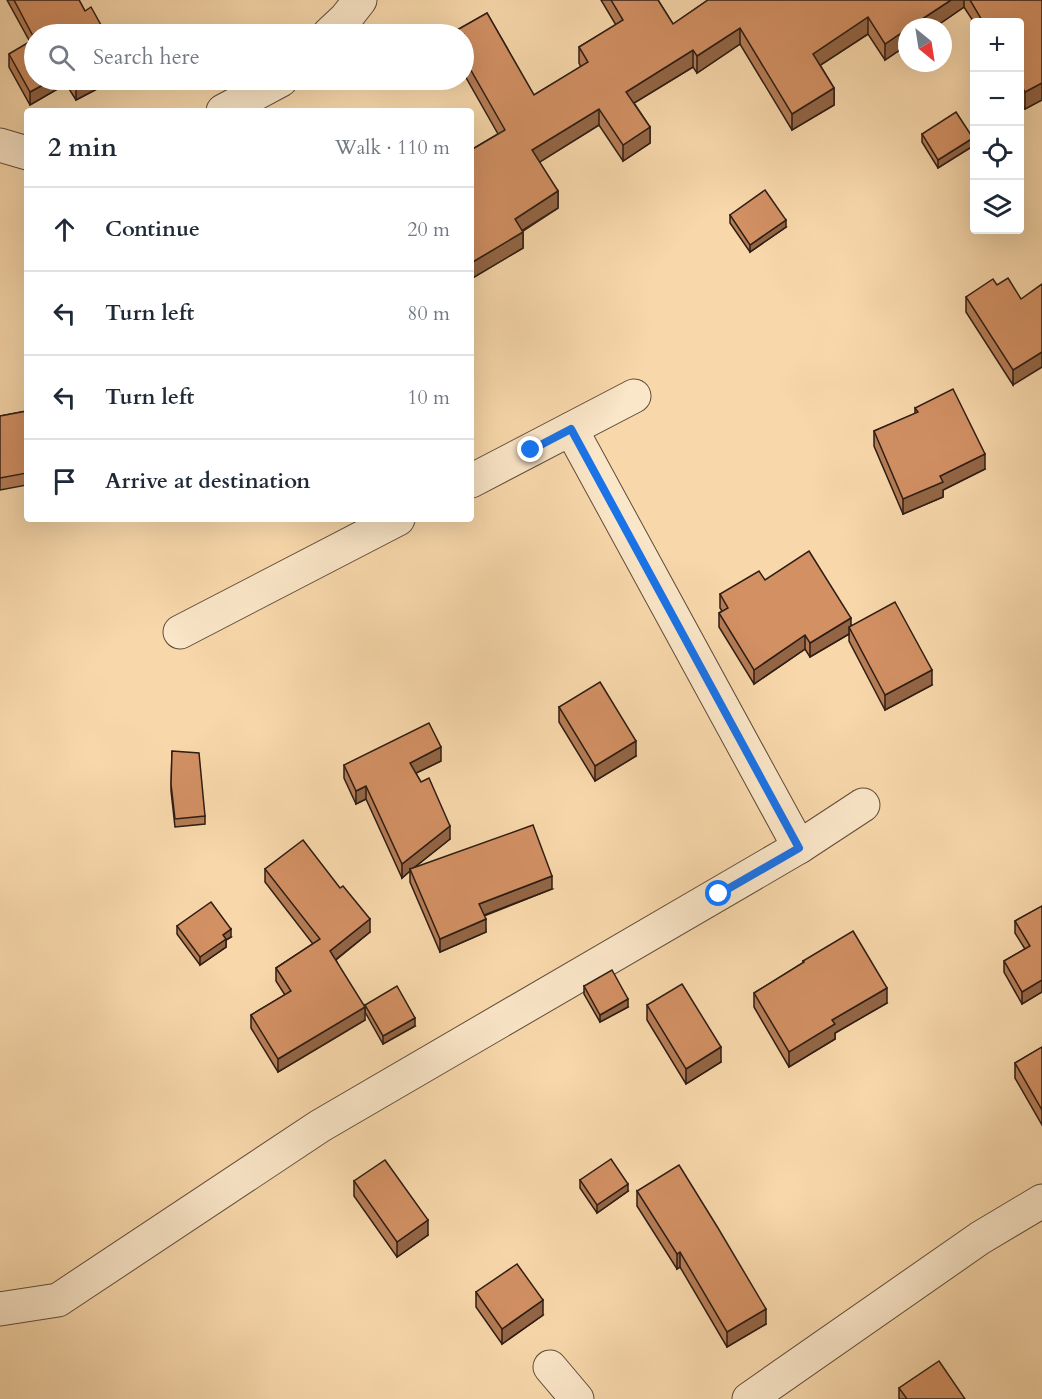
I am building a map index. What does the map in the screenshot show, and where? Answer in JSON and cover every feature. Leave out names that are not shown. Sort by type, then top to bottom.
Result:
[{"type":"street","points":[[340,24],[360,0]]},
{"type":"street","points":[[229,108],[262,90]]},
{"type":"street","points":[[0,145],[24,152]]},
{"type":"street","points":[[474,479],[634,396]]},
{"type":"street","points":[[571,429],[799,848]]},
{"type":"street","points":[[180,632],[392,522]]},
{"type":"street","points":[[0,1309],[58,1300],[320,1126],[799,848],[863,805]]},
{"type":"street","points":[[749,1399],[980,1238],[1042,1201]]},
{"type":"street","points":[[550,1367],[576,1399]]},
{"type":"building","points":[[14,0],[79,0],[85,11],[91,7],[100,24],[27,24]]},
{"type":"building","points":[[611,0],[658,0],[673,24],[708,0],[951,0],[924,18],[898,18],[898,35],[885,44],[868,17],[813,54],[834,88],[792,114],[740,28],[697,56],[693,50],[626,92],[650,127],[623,145],[599,109],[532,150],[558,191],[515,219],[523,232],[474,261],[474,148],[505,130],[474,76],[474,24],[468,24],[487,13],[534,95],[588,62],[579,47],[623,20]]},
{"type":"building","points":[[970,0],[1042,0],[1042,83],[1025,92],[1024,90],[1024,18],[981,18]]},
{"type":"building","points":[[24,45],[24,81],[9,54]]},
{"type":"building","points":[[956,112],[970,133],[970,140],[938,160],[922,134]]},
{"type":"building","points":[[765,190],[786,220],[750,245],[730,215]]},
{"type":"building","points":[[1008,278],[1021,299],[1042,284],[1042,352],[1013,370],[966,297],[993,279],[997,285]]},
{"type":"building","points":[[953,389],[985,454],[940,476],[943,482],[903,499],[874,431],[918,412],[915,408]]},
{"type":"building","points":[[24,412],[24,474],[0,478],[0,416]]},
{"type":"building","points":[[809,551],[851,618],[810,643],[805,635],[754,670],[719,613],[728,608],[720,594],[759,571],[765,580]]},
{"type":"building","points":[[895,602],[932,670],[885,695],[849,627]]},
{"type":"building","points":[[600,682],[636,741],[595,766],[559,707]]},
{"type":"building","points":[[429,723],[441,747],[410,763],[421,782],[429,778],[450,826],[402,864],[366,786],[356,791],[344,765]]},
{"type":"building","points":[[172,751],[199,753],[205,816],[175,819],[171,784]]},
{"type":"building","points":[[533,825],[552,876],[479,904],[486,919],[440,939],[410,869]]},
{"type":"building","points":[[303,840],[340,888],[343,886],[370,919],[330,951],[365,1007],[278,1059],[251,1015],[291,991],[276,968],[320,939],[265,869]]},
{"type":"building","points":[[211,902],[231,929],[223,935],[226,939],[200,957],[177,926]]},
{"type":"building","points":[[1042,906],[1042,980],[1022,992],[1004,961],[1030,946],[1015,921]]},
{"type":"building","points":[[853,931],[887,988],[832,1020],[835,1024],[789,1052],[754,993]]},
{"type":"building","points":[[612,970],[628,999],[600,1015],[584,986]]},
{"type":"building","points":[[682,984],[721,1047],[686,1069],[647,1005]]},
{"type":"building","points":[[397,986],[415,1018],[383,1036],[365,1005]]},
{"type":"building","points":[[1042,1047],[1042,1110],[1015,1063]]},
{"type":"building","points":[[611,1159],[628,1184],[597,1205],[580,1180]]},
{"type":"building","points":[[385,1160],[428,1220],[397,1242],[354,1181]]},
{"type":"building","points":[[679,1165],[766,1309],[727,1332],[680,1252],[677,1254],[637,1191]]},
{"type":"building","points":[[517,1264],[543,1300],[502,1329],[476,1292]]},
{"type":"building","points":[[939,1361],[965,1399],[907,1399],[899,1388]]},
{"type":"route","points":[[531,450],[571,429],[799,848],[719,894]]}]
